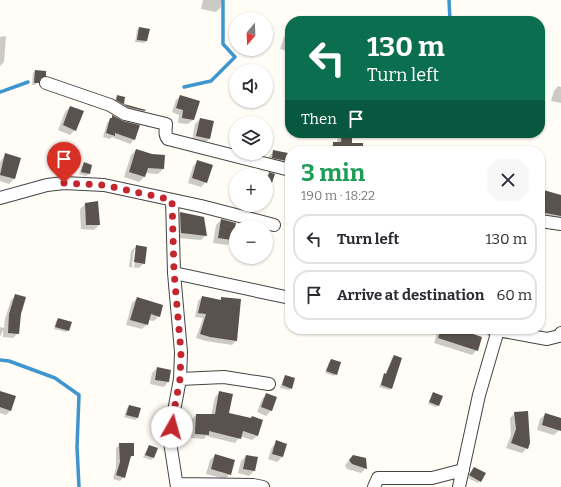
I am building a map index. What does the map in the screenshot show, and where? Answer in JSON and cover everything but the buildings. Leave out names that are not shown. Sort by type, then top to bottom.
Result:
[{"type":"street","points":[[46,83],[110,105],[125,114],[166,124],[165,132],[168,139],[285,169]]},
{"type":"street","points":[[0,198],[46,185],[64,183],[104,185],[274,225]]},
{"type":"street","points":[[172,200],[174,272],[181,341],[180,379],[170,442],[177,486],[253,485],[263,487]]},
{"type":"street","points":[[545,222],[561,224]]},
{"type":"street","points":[[174,272],[285,297]]},
{"type":"street","points":[[518,334],[547,339],[559,336],[561,333]]},
{"type":"street","points":[[459,487],[494,334]]},
{"type":"street","points":[[180,379],[224,377],[269,384]]},
{"type":"street","points":[[374,487],[378,478],[432,478],[463,470]]},
{"type":"waterway","points":[[184,87],[211,81],[235,57],[223,44],[223,0]]},
{"type":"waterway","points":[[449,0],[450,16]]},
{"type":"waterway","points":[[0,92],[28,82]]},
{"type":"waterway","points":[[0,360],[9,361],[55,378],[79,395],[77,447],[79,487]]},
{"type":"route","points":[[64,183],[104,185],[172,200],[174,272],[181,352],[180,379],[172,427]]}]
